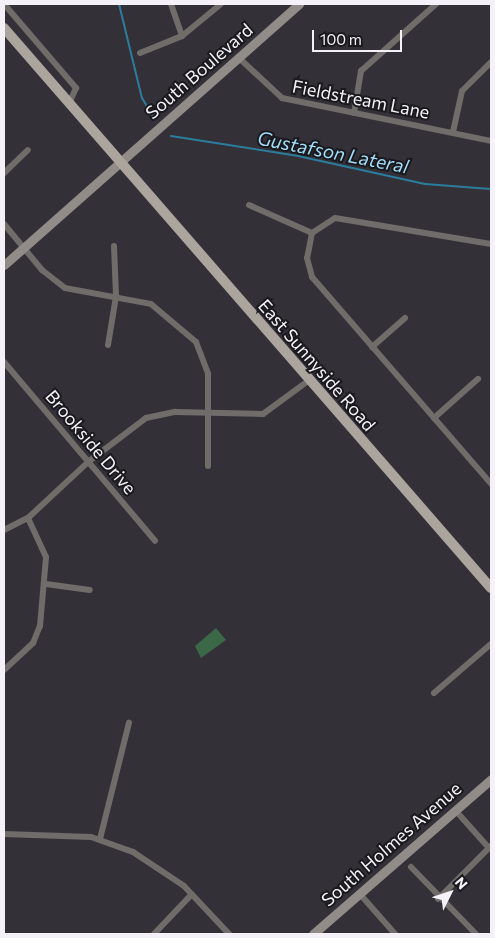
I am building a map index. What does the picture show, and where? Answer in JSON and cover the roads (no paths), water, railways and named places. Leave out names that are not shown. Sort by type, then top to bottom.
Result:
[{"type":"main road","name":"East Sunnyside Road","points":[[4,28],[308,381],[491,588]]},
{"type":"street","points":[[4,4],[76,88],[69,104]]},
{"type":"street","points":[[171,4],[182,36]]},
{"type":"street","points":[[140,53],[182,36],[222,4]]},
{"type":"street","name":"South Boulevard","points":[[4,265],[23,246],[300,4]]},
{"type":"street","points":[[354,113],[361,71],[436,4]]},
{"type":"street","name":"Fieldstream Lane","points":[[239,58],[274,95],[491,141]]},
{"type":"street","points":[[453,132],[462,91],[491,62]]},
{"type":"street","points":[[4,173],[28,150]]},
{"type":"street","points":[[249,205],[313,231]]},
{"type":"street","points":[[313,231],[336,218],[491,244]]},
{"type":"street","points":[[4,224],[34,260],[76,292],[116,296],[160,309],[196,342],[208,374],[208,466]]},
{"type":"street","points":[[313,231],[309,272],[491,484]]},
{"type":"street","points":[[108,345],[116,296],[114,246]]},
{"type":"street","points":[[372,347],[405,318]]},
{"type":"street","name":"Brookside Drive","points":[[4,362],[155,541]]},
{"type":"street","points":[[434,418],[478,379]]},
{"type":"street","points":[[4,530],[28,518],[88,462],[146,418],[175,412],[263,414],[308,381]]},
{"type":"street","points":[[4,670],[36,637],[46,584],[43,546],[28,518]]},
{"type":"street","points":[[46,584],[90,590]]},
{"type":"street","points":[[434,693],[491,644]]},
{"type":"street","points":[[100,839],[129,723]]},
{"type":"street","name":"South Holmes Avenue","points":[[312,934],[491,779]]},
{"type":"street","points":[[438,899],[490,847],[455,810]]},
{"type":"street","points":[[4,834],[100,839],[157,865],[192,894],[229,934]]},
{"type":"street","points":[[411,867],[438,899],[476,934]]},
{"type":"street","points":[[359,893],[395,934]]},
{"type":"street","points":[[154,934],[192,894]]},
{"type":"waterway","name":"Gustafson Lateral","points":[[119,4],[142,98],[154,118]]},
{"type":"waterway","name":"Gustafson Lateral","points":[[171,136],[298,156],[425,184],[491,189]]}]
